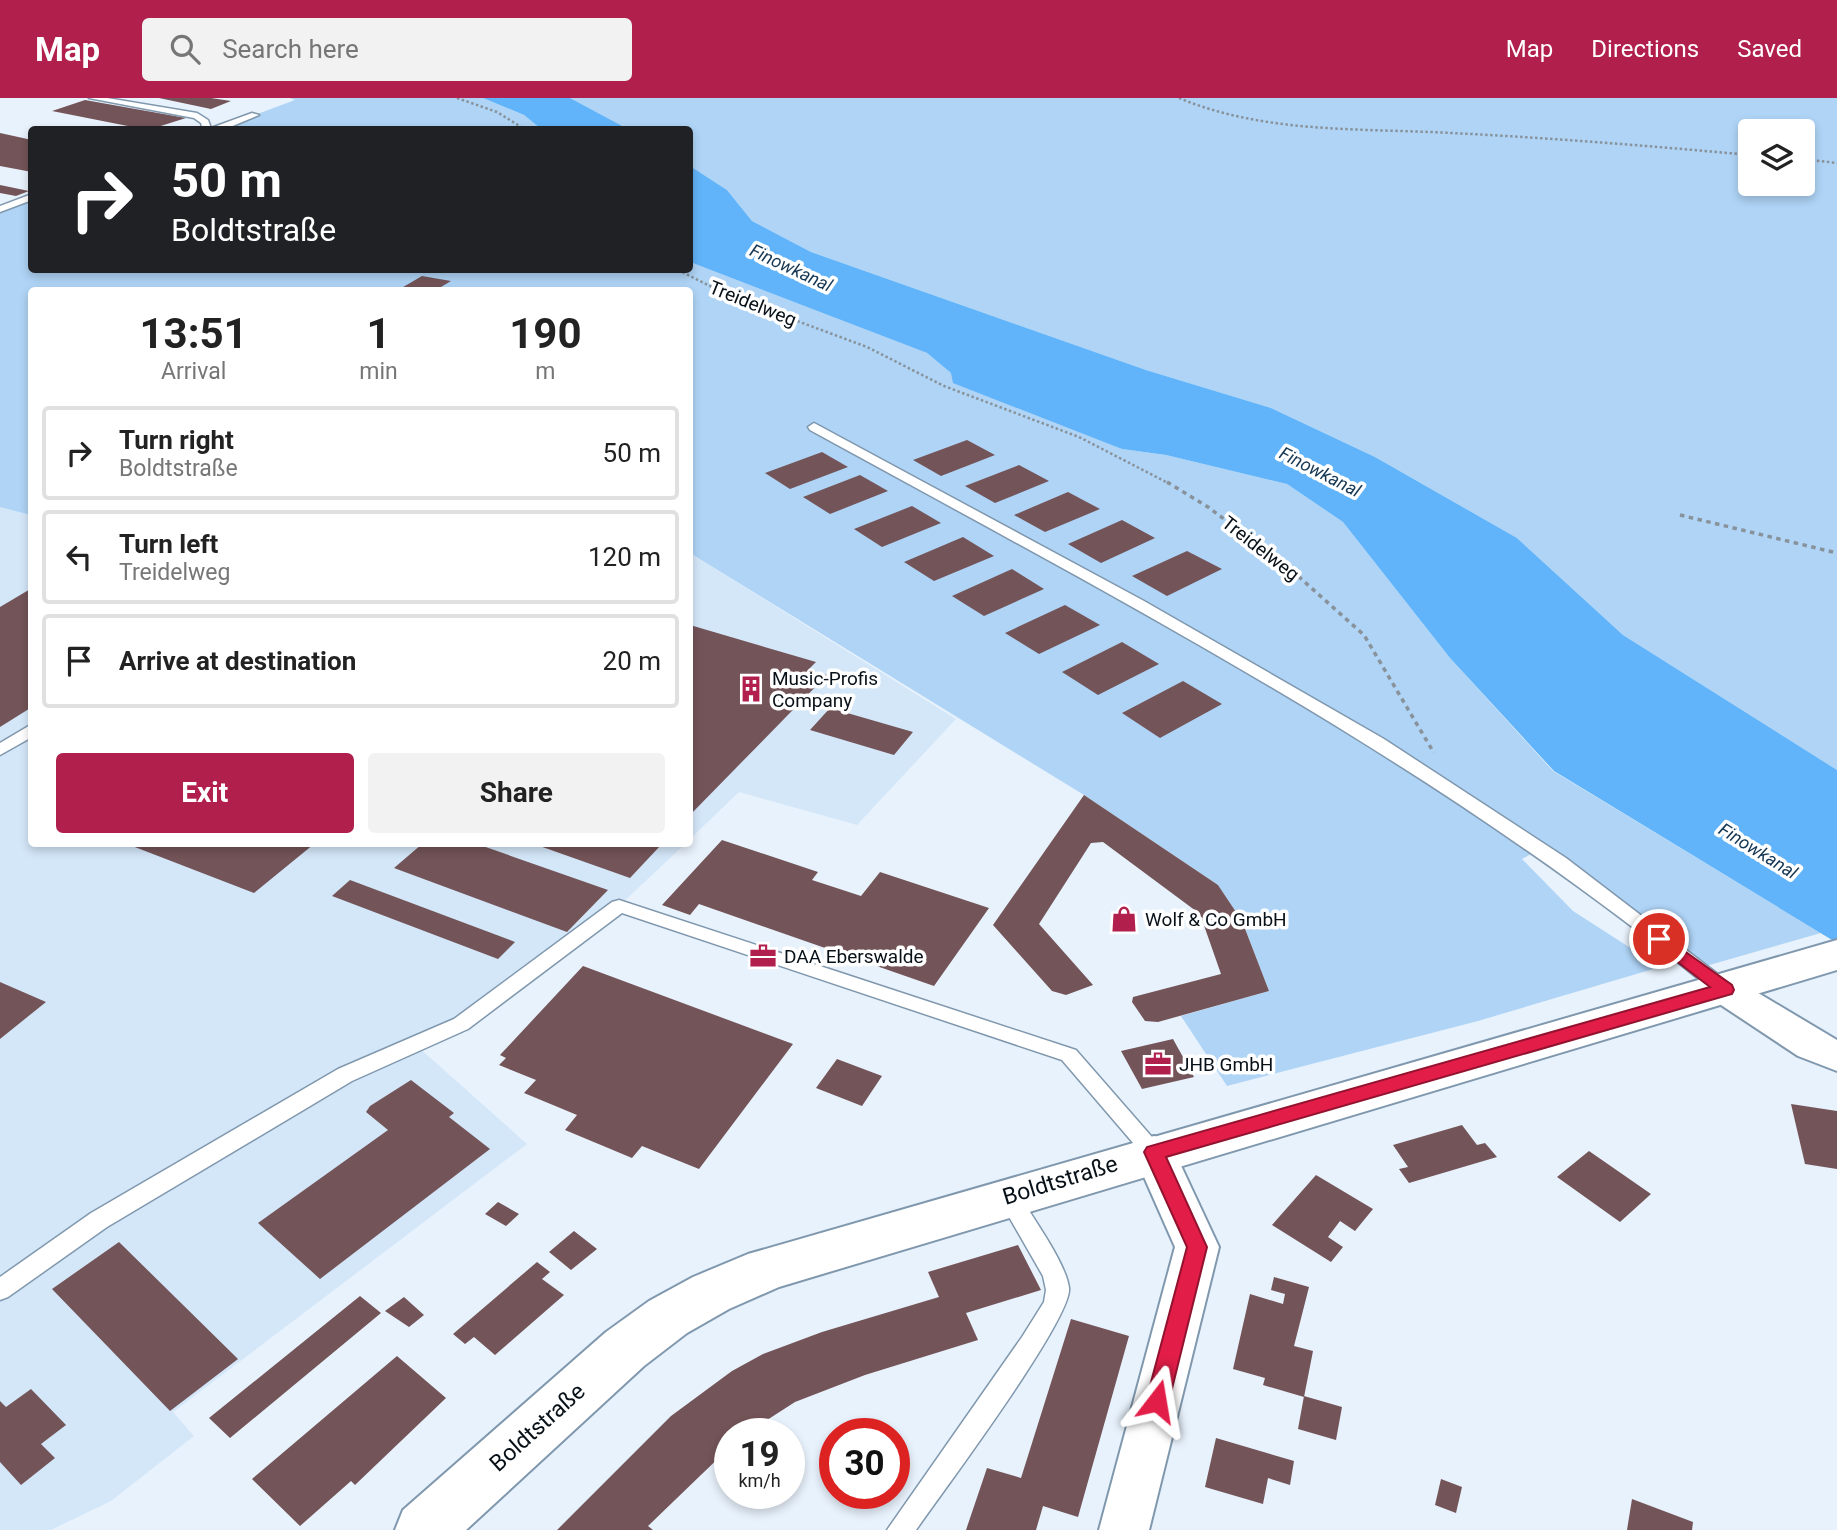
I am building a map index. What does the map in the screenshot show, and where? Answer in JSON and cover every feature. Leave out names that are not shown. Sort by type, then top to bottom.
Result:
[{"type":"main road","name":"Boldtstraße","points":[[424,1530],[625,1349],[689,1305],[766,1269],[1154,1152],[1725,990],[1824,958]]},
{"type":"street","points":[[1725,990],[1812,1046],[1837,1056]]},
{"type":"street","points":[[1124,1530],[1197,1247],[1154,1152]]},
{"type":"lane","points":[[93,98],[197,117],[205,122],[206,126]]},
{"type":"lane","points":[[225,126],[255,115]]},
{"type":"lane","points":[[0,209],[28,198]]},
{"type":"lane","points":[[814,427],[1295,693],[1458,792],[1561,865],[1725,990]]},
{"type":"lane","points":[[0,750],[28,732]]},
{"type":"lane","points":[[0,1290],[99,1220],[345,1075],[461,1024],[619,906],[1069,1055],[1154,1152]]},
{"type":"lane","points":[[900,1530],[1031,1345],[1055,1304],[1058,1290],[1054,1274],[1008,1196]]},
{"type":"path","points":[[457,98],[497,112],[520,126]]},
{"type":"path","points":[[1179,98],[1225,114],[1285,123],[1596,140],[1738,154]]},
{"type":"path","points":[[1815,160],[1837,163]]},
{"type":"path","name":"Treidelweg","points":[[684,273],[730,296],[867,347],[944,386],[1079,436],[1144,468],[1208,507],[1288,567],[1364,635],[1458,792]]},
{"type":"path","points":[[1680,515],[1837,552]]},
{"type":"shaded area","points":[[290,98],[483,98],[524,115],[537,126],[225,126],[295,100]]},
{"type":"shaded area","points":[[570,98],[1837,98],[1837,770],[1623,635],[1517,538],[1375,457],[1271,408],[1146,370],[811,252],[752,221],[727,190],[693,168],[693,126],[622,126]]},
{"type":"shaded area","points":[[28,199],[28,273],[693,273],[693,263],[927,353],[951,373],[1122,449],[1166,455],[1287,484],[1343,522],[1450,658],[1553,771],[1821,933],[1699,968],[1538,850],[1522,859],[1573,911],[1660,967],[1478,1021],[1227,1086],[1181,1016],[1269,991],[1242,921],[1218,885],[1084,795],[693,555],[693,287],[28,287],[28,514],[0,507],[0,210]]},
{"type":"shaded area","points":[[0,463],[28,471],[28,847],[682,847],[619,906],[461,1024],[416,1045],[527,1144],[173,1412],[194,1436],[111,1501],[51,1530],[0,1530]]},
{"type":"shaded area","points":[[693,555],[956,719],[857,825],[739,792],[693,836]]},
{"type":"water","points":[[483,98],[570,98],[622,126],[537,126],[524,115]]},
{"type":"water","name":"Finowkanal","points":[[693,168],[727,190],[752,221],[811,252],[1146,370],[1271,408],[1375,457],[1517,538],[1623,635],[1837,770],[1837,943],[1554,771],[1450,658],[1343,522],[1287,484],[1166,455],[1122,449],[953,383],[951,373],[927,353],[693,263]]},
{"type":"building","points":[[159,98],[211,98],[231,101],[211,109]]},
{"type":"building","points":[[85,100],[186,118],[161,126],[128,126],[52,111]]},
{"type":"building","points":[[0,133],[28,139],[28,171],[0,166]]},
{"type":"building","points":[[0,185],[28,191],[16,196],[0,193]]},
{"type":"building","points":[[422,276],[451,281],[441,287],[403,287]]},
{"type":"building","points":[[967,440],[995,455],[941,476],[913,460]]},
{"type":"building","points":[[822,452],[848,467],[790,489],[765,473]]},
{"type":"building","points":[[1019,465],[1049,481],[995,503],[965,486]]},
{"type":"building","points":[[860,475],[888,491],[830,514],[803,497]]},
{"type":"building","points":[[1068,492],[1100,509],[1045,532],[1014,515]]},
{"type":"building","points":[[912,506],[941,523],[882,547],[854,529]]},
{"type":"building","points":[[1122,520],[1155,538],[1101,563],[1068,544]]},
{"type":"building","points":[[963,537],[994,556],[934,581],[904,562]]},
{"type":"building","points":[[1187,551],[1222,569],[1167,596],[1132,576]]},
{"type":"building","points":[[1012,569],[1044,589],[984,616],[952,596]]},
{"type":"building","points":[[28,590],[28,710],[0,727],[0,607]]},
{"type":"building","points":[[1065,605],[1100,625],[1039,654],[1005,633]]},
{"type":"building","name":"Music-Profis Company","points":[[693,626],[816,662],[808,670],[827,675],[693,812]]},
{"type":"building","points":[[1122,642],[1159,664],[1098,695],[1062,672]]},
{"type":"building","points":[[1183,681],[1222,704],[1160,738],[1122,713]]},
{"type":"building","points":[[830,708],[913,732],[894,755],[810,730]]},
{"type":"building","points":[[1084,795],[1218,885],[1242,921],[1269,991],[1158,1022],[1145,1021],[1132,1002],[1133,997],[1221,974],[1200,914],[1103,842],[1091,843],[1039,924],[1093,985],[1066,995],[1052,991],[993,925]]},
{"type":"building","points":[[722,840],[818,872],[812,880],[861,896],[880,872],[989,908],[934,986],[699,904],[690,915],[662,905]]},
{"type":"building","points":[[135,847],[310,847],[254,893]]},
{"type":"building","points":[[418,847],[486,847],[608,890],[567,932],[394,868]]},
{"type":"building","points":[[542,847],[659,847],[630,878]]},
{"type":"building","points":[[350,880],[515,942],[498,959],[332,896]]},
{"type":"building","points":[[583,966],[793,1044],[699,1169],[642,1146],[632,1158],[565,1130],[577,1115],[524,1093],[536,1080],[499,1065],[506,1058],[500,1055]]},
{"type":"building","points":[[0,982],[46,1002],[0,1039]]},
{"type":"building","name":"JHB GmbH","points":[[1173,1039],[1194,1077],[1142,1089],[1121,1051]]},
{"type":"building","points":[[837,1059],[882,1076],[862,1106],[816,1088]]},
{"type":"building","points":[[411,1080],[454,1113],[449,1117],[490,1149],[320,1279],[258,1223],[388,1130],[366,1112],[370,1106]]},
{"type":"building","points":[[1791,1104],[1837,1111],[1837,1169],[1805,1164]]},
{"type":"building","points":[[1462,1125],[1477,1145],[1485,1143],[1497,1157],[1409,1183],[1399,1169],[1408,1167],[1393,1145]]},
{"type":"building","points":[[1589,1151],[1651,1194],[1620,1222],[1557,1177]]},
{"type":"building","points":[[1316,1175],[1373,1209],[1355,1231],[1340,1221],[1328,1237],[1343,1247],[1331,1262],[1272,1225]]},
{"type":"building","points":[[498,1202],[519,1214],[506,1226],[485,1214]]},
{"type":"building","points":[[574,1231],[597,1249],[571,1270],[549,1252]]},
{"type":"building","points":[[119,1242],[238,1359],[170,1411],[52,1289]]},
{"type":"building","points":[[1018,1245],[1041,1290],[966,1313],[978,1340],[865,1375],[795,1402],[770,1418],[714,1418],[714,1462],[648,1526],[653,1530],[557,1530],[671,1416],[732,1371],[763,1354],[822,1332],[939,1297],[928,1272]]},
{"type":"building","points":[[537,1262],[550,1272],[542,1279],[564,1295],[495,1355],[474,1337],[465,1344],[453,1334]]},
{"type":"building","points":[[1274,1277],[1309,1287],[1294,1346],[1313,1351],[1304,1397],[1263,1385],[1265,1378],[1233,1369],[1250,1294],[1283,1304],[1285,1294],[1271,1290]]},
{"type":"building","points":[[360,1296],[381,1313],[230,1438],[209,1418]]},
{"type":"building","points":[[404,1297],[424,1315],[409,1327],[385,1311]]},
{"type":"building","points":[[1071,1319],[1129,1336],[1078,1517],[1043,1506],[1036,1530],[966,1530],[987,1468],[1021,1478]]},
{"type":"building","points":[[397,1356],[446,1398],[355,1485],[351,1481],[300,1526],[252,1479]]},
{"type":"building","points":[[31,1389],[66,1425],[41,1444],[55,1458],[21,1485],[0,1462],[0,1401],[6,1407]]},
{"type":"building","points":[[1304,1396],[1342,1407],[1336,1440],[1298,1429]]},
{"type":"building","points":[[1216,1438],[1294,1461],[1290,1485],[1268,1478],[1263,1504],[1205,1487]]},
{"type":"building","points":[[1441,1479],[1462,1487],[1456,1513],[1435,1505]]},
{"type":"building","points":[[1632,1499],[1693,1522],[1692,1530],[1627,1530]]},
{"type":"place","name":"Music-Profis Company","points":[[751,689]]},
{"type":"place","name":"Wolf & Co GmbH","points":[[1124,919]]},
{"type":"place","name":"DAA Eberswalde","points":[[763,956]]},
{"type":"place","name":"JHB GmbH","points":[[1158,1064]]},
{"type":"route","points":[[1157,1401],[1197,1247],[1154,1152],[1725,990],[1659,939]]}]
